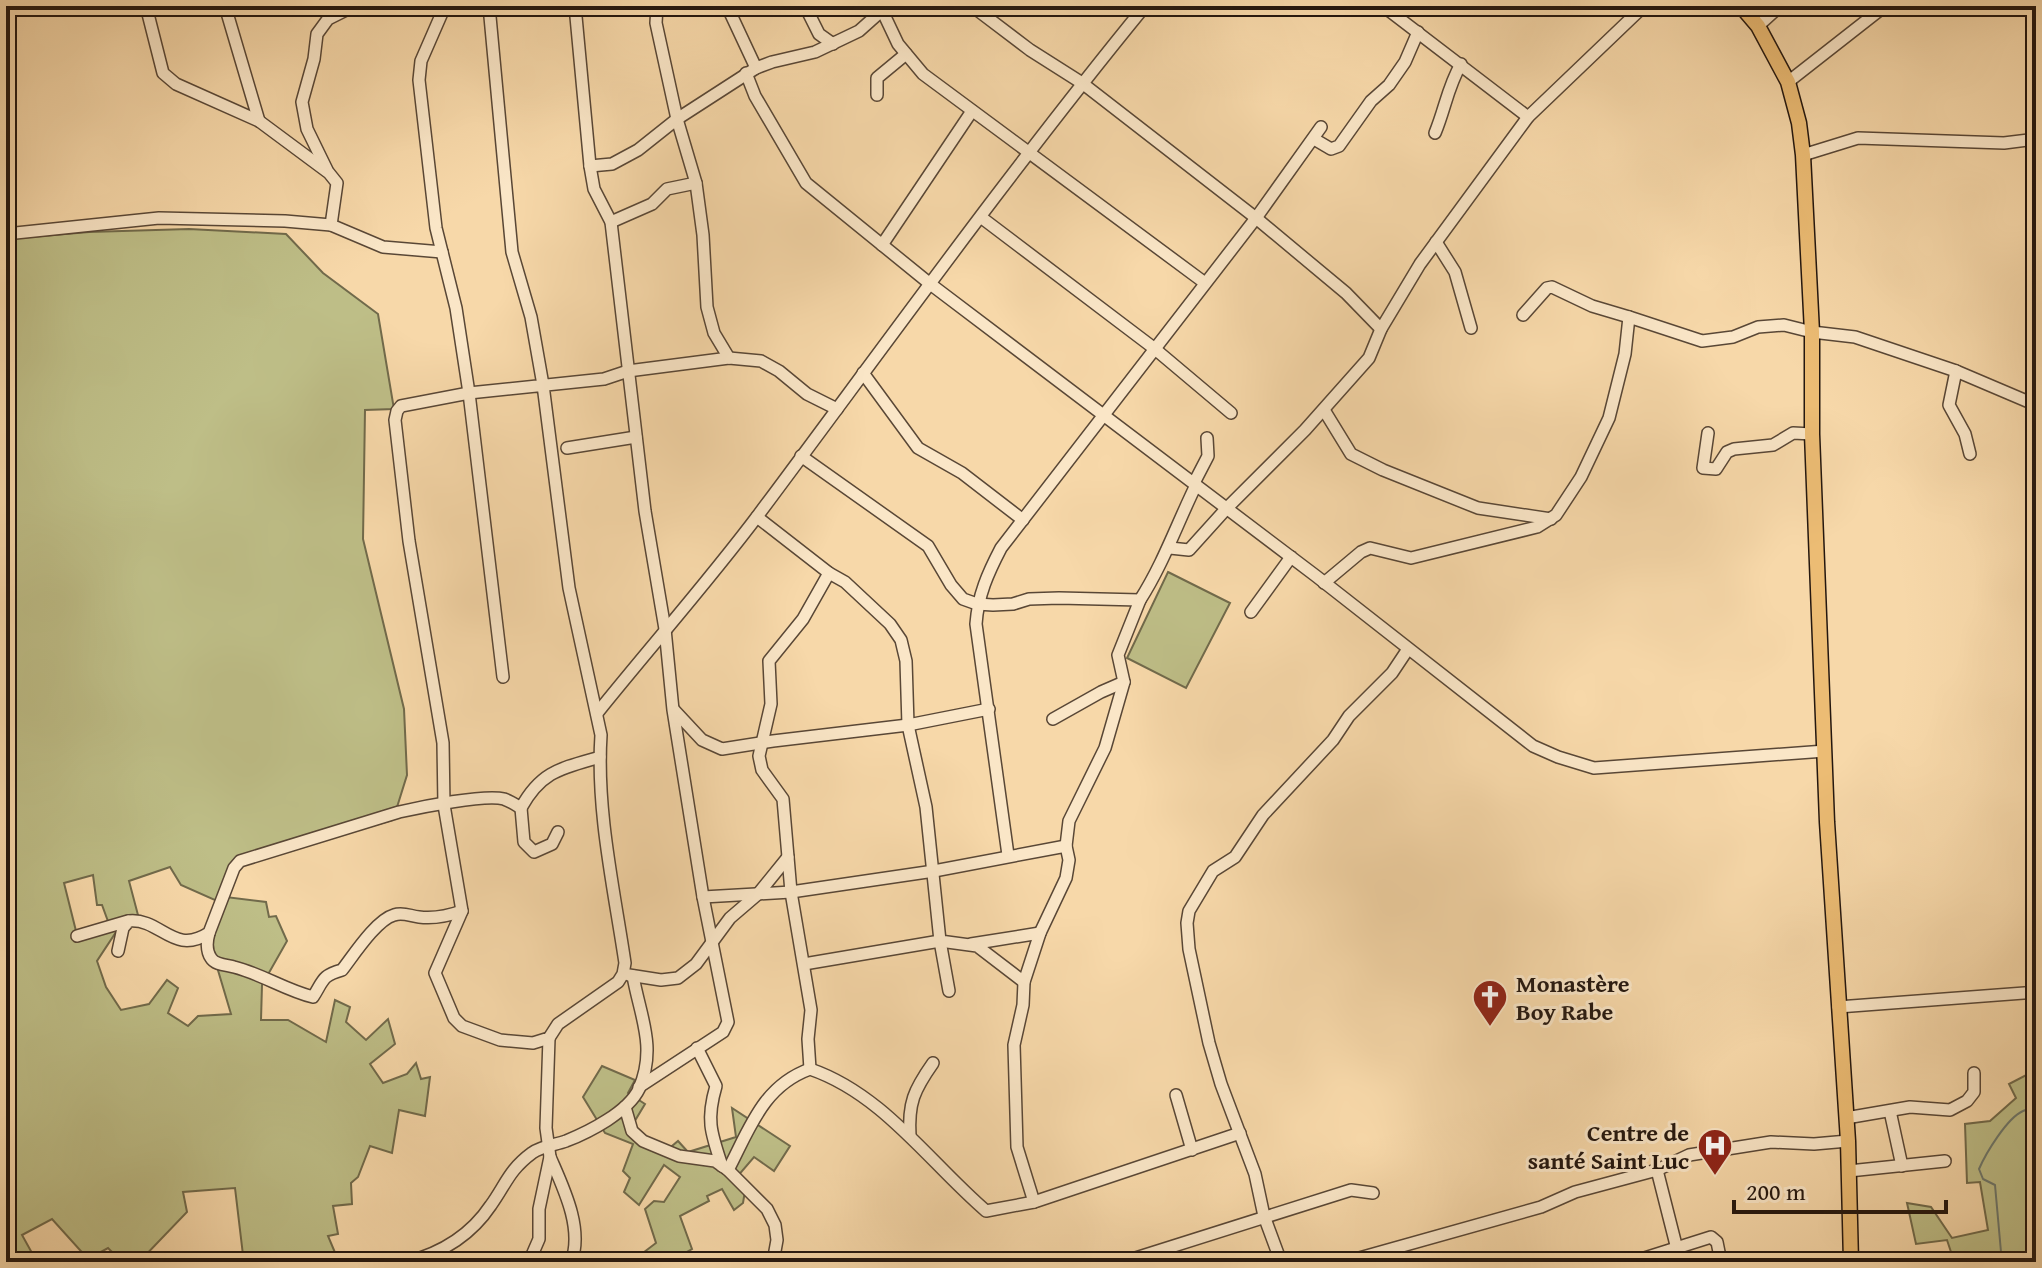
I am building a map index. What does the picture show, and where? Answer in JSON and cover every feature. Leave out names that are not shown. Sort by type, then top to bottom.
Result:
[{"type":"main road","points":[[1741,6],[1758,26],[1788,82],[1799,123],[1803,155],[1812,332],[1812,434],[1825,751],[1848,1141],[1851,1262]]},
{"type":"street","points":[[146,6],[163,73],[176,84],[259,121],[329,173]]},
{"type":"street","points":[[225,6],[259,121]]},
{"type":"street","points":[[323,6],[328,19]]},
{"type":"street","points":[[331,225],[337,183],[307,129],[302,110],[317,34],[328,19],[354,6]]},
{"type":"street","points":[[445,6],[419,70],[436,228],[456,308],[469,393],[503,677]]},
{"type":"street","points":[[413,1261],[459,1241],[492,1204],[505,1178],[533,1151],[550,1151],[625,1107],[639,1087],[647,1061],[648,1036],[625,963],[603,806],[598,712],[589,689],[569,588],[543,385],[531,317],[512,252],[489,6]]},
{"type":"street","points":[[575,6],[590,166],[594,189],[611,222],[645,511],[665,629],[673,710],[703,897],[728,1022],[723,1032],[639,1087]]},
{"type":"street","points":[[657,6],[656,23],[677,119],[696,183],[707,307],[714,333],[729,358]]},
{"type":"street","points":[[727,6],[751,71],[755,96],[806,183],[929,283],[1291,557],[1533,746],[1580,765],[1605,768],[1825,751]]},
{"type":"street","points":[[805,6],[819,34],[833,44]]},
{"type":"street","points":[[972,6],[1030,50],[1082,83],[1256,218],[1346,293],[1381,329]]},
{"type":"street","points":[[598,712],[757,517],[929,283],[1145,6]]},
{"type":"street","points":[[1383,6],[1528,117]]},
{"type":"street","points":[[1170,548],[1189,550],[1324,410],[1369,358],[1381,329],[1436,242],[1528,117],[1644,6]]},
{"type":"street","points":[[1758,26],[1780,6]]},
{"type":"street","points":[[1788,82],[1885,6]]},
{"type":"street","points":[[590,166],[612,164],[638,150],[677,119],[751,71],[772,62],[815,52],[859,31],[875,20],[883,7]]},
{"type":"street","points":[[883,7],[898,44],[923,74],[1205,283]]},
{"type":"street","points":[[1314,139],[1331,149],[1339,146],[1371,101],[1389,85],[1405,62],[1418,32]]},
{"type":"street","points":[[877,95],[877,78],[906,54]]},
{"type":"street","points":[[1435,133],[1449,94],[1448,86],[1461,64]]},
{"type":"street","points":[[882,245],[972,111]]},
{"type":"street","points":[[1008,855],[977,639],[977,604],[984,581],[1001,548],[1256,218],[1321,127]]},
{"type":"street","points":[[1803,155],[1858,138],[2004,143],[2036,139]]},
{"type":"street","points":[[611,222],[652,204],[667,189],[696,183]]},
{"type":"street","points":[[6,234],[159,218],[285,221],[331,225],[383,247],[442,252]]},
{"type":"street","points":[[982,218],[1155,349],[1231,413]]},
{"type":"street","points":[[1436,242],[1455,272],[1471,328]]},
{"type":"street","points":[[1523,315],[1547,288],[1552,287],[1592,306],[1702,341],[1733,337],[1758,327],[1784,325],[1855,337],[1956,371],[2036,405]]},
{"type":"street","points":[[1324,583],[1370,548],[1411,558],[1537,527],[1551,519],[1581,477],[1609,418],[1625,354],[1629,317]]},
{"type":"street","points":[[549,1038],[533,1043],[500,1040],[462,1026],[454,1018],[435,973],[462,911],[444,805],[443,743],[409,541],[395,420],[397,411],[401,406],[469,393],[604,379],[628,371],[729,358],[761,361],[807,394],[837,409]]},
{"type":"street","points":[[1956,371],[1949,405],[1965,434],[1970,454]]},
{"type":"street","points":[[863,373],[918,448],[962,473],[1023,520]]},
{"type":"street","points":[[1324,410],[1351,454],[1383,470],[1478,508],[1551,519]]},
{"type":"street","points":[[1708,433],[1703,468],[1712,470],[1717,468],[1727,452],[1734,449],[1773,445],[1793,433],[1812,434]]},
{"type":"street","points":[[567,448],[636,437]]},
{"type":"street","points":[[1034,1202],[1017,1147],[1014,1112],[1014,1045],[1023,1005],[1024,982],[1040,933],[1066,878],[1069,821],[1105,748],[1124,682],[1118,655],[1140,600],[1170,548],[1208,456],[1207,438]]},
{"type":"street","points":[[801,456],[928,546],[963,599],[977,604],[1013,604],[1029,599],[1059,598],[1140,600]]},
{"type":"street","points":[[757,517],[845,582],[876,610],[901,640],[906,661],[908,725],[926,807],[940,941],[949,991]]},
{"type":"street","points":[[1251,612],[1291,557]]},
{"type":"street","points":[[810,1069],[808,1039],[811,1010],[791,892],[783,799],[762,770],[759,756],[771,704],[769,661],[803,619],[829,573]]},
{"type":"street","points":[[1281,1262],[1264,1216],[1255,1174],[1221,1084],[1194,975],[1187,923],[1189,911],[1213,871],[1235,857],[1263,815],[1333,740],[1349,716],[1392,673],[1408,649]]},
{"type":"street","points":[[1053,719],[1124,682]]},
{"type":"street","points":[[673,710],[710,745],[722,749],[908,725],[989,709]]},
{"type":"street","points":[[558,832],[552,844],[542,850],[534,852],[528,849],[524,842],[521,808],[531,790],[557,769],[600,757]]},
{"type":"street","points":[[462,911],[445,917],[407,914],[387,918],[342,970],[329,972],[323,978],[313,997],[288,990],[249,971],[216,963],[208,951],[209,933],[234,868],[240,861],[399,812],[493,797],[505,799],[521,808]]},
{"type":"street","points":[[703,897],[791,892],[934,871],[1066,846]]},
{"type":"street","points":[[571,1262],[576,1250],[572,1219],[550,1151],[546,1128],[549,1038],[558,1024],[628,975],[661,980],[678,978],[696,964],[730,918],[758,894],[788,857]]},
{"type":"street","points":[[77,936],[137,920],[175,940],[200,938],[209,933]]},
{"type":"street","points":[[118,951],[123,928],[129,921]]},
{"type":"street","points":[[804,964],[940,941],[970,944],[1040,933]]},
{"type":"street","points":[[970,944],[1024,982]]},
{"type":"street","points":[[1838,1007],[2036,992]]},
{"type":"street","points":[[697,1048],[716,1086],[708,1111],[712,1138],[725,1168]]},
{"type":"street","points":[[910,1136],[910,1111],[915,1089],[933,1063]]},
{"type":"street","points":[[725,1168],[775,1089],[792,1075],[810,1069],[858,1091],[910,1136],[923,1153],[986,1211],[1034,1202],[1240,1133]]},
{"type":"street","points":[[1846,1118],[1910,1107],[1943,1111],[1957,1108],[1974,1092],[1974,1073]]},
{"type":"street","points":[[1176,1095],[1192,1150]]},
{"type":"street","points":[[625,1107],[632,1131],[643,1141],[679,1156],[715,1161],[767,1209],[775,1225],[777,1240],[773,1262]]},
{"type":"street","points":[[1890,1111],[1902,1166]]},
{"type":"street","points":[[1345,1262],[1541,1207],[1575,1192],[1657,1170],[1689,1155],[1748,1145],[1848,1141]]},
{"type":"street","points":[[529,1262],[539,1239],[539,1209],[550,1151]]},
{"type":"street","points":[[1849,1171],[1945,1161]]},
{"type":"street","points":[[1657,1170],[1677,1249]]},
{"type":"street","points":[[1123,1262],[1351,1190],[1373,1193]]},
{"type":"street","points":[[1632,1262],[1714,1238],[1721,1262]]},
{"type":"street","points":[[440,1262],[444,1248]]},
{"type":"green space","points":[[189,229],[286,234],[323,273],[378,314],[394,409],[365,410],[363,539],[404,709],[407,775],[393,820],[231,866],[217,901],[181,885],[170,867],[129,881],[138,915],[109,924],[102,905],[97,905],[93,875],[64,883],[78,939],[120,926],[97,961],[106,987],[121,1010],[149,1004],[167,980],[178,988],[168,1013],[188,1026],[198,1016],[231,1014],[209,940],[226,897],[266,902],[269,917],[276,916],[287,941],[262,985],[261,1020],[288,1020],[326,1042],[335,1000],[350,1007],[346,1022],[366,1040],[388,1019],[395,1044],[370,1064],[383,1083],[407,1074],[416,1063],[421,1079],[430,1077],[425,1116],[399,1110],[392,1153],[370,1146],[358,1177],[351,1183],[352,1204],[333,1206],[338,1234],[328,1236],[339,1262],[270,1262],[243,1255],[235,1188],[183,1192],[187,1212],[139,1262],[122,1262],[108,1248],[88,1259],[52,1219],[22,1235],[37,1262],[6,1262],[6,239],[89,232]]},
{"type":"green space","points":[[1168,572],[1230,603],[1186,688],[1127,658]]},
{"type":"green space","points":[[602,1066],[635,1080],[628,1093],[645,1104],[630,1129],[666,1151],[678,1141],[688,1152],[736,1137],[732,1108],[790,1146],[774,1171],[754,1157],[736,1178],[746,1185],[743,1203],[734,1210],[722,1189],[707,1196],[709,1201],[680,1216],[692,1249],[678,1257],[680,1262],[637,1262],[635,1259],[656,1243],[645,1209],[654,1201],[664,1202],[680,1177],[664,1165],[639,1205],[624,1192],[630,1178],[623,1171],[633,1144],[605,1133],[583,1097]]},
{"type":"green space","points":[[2032,1072],[2036,1078],[2036,1240],[2028,1244],[2030,1262],[1922,1262],[1952,1255],[1947,1240],[1916,1244],[1907,1203],[1931,1207],[1952,1238],[1988,1230],[1980,1182],[1967,1183],[1965,1124],[1990,1121],[2016,1098],[2009,1084]]},
{"type":"waterway","points":[[2013,1262],[2001,1252],[1995,1185],[1983,1179],[1979,1169],[2010,1121],[2023,1111],[2036,1108]]},
{"type":"place","name":"Monastère Boy Rabe","points":[[1490,1028]]},
{"type":"place","name":"Centre de santé Saint Luc","points":[[1715,1177]]}]
